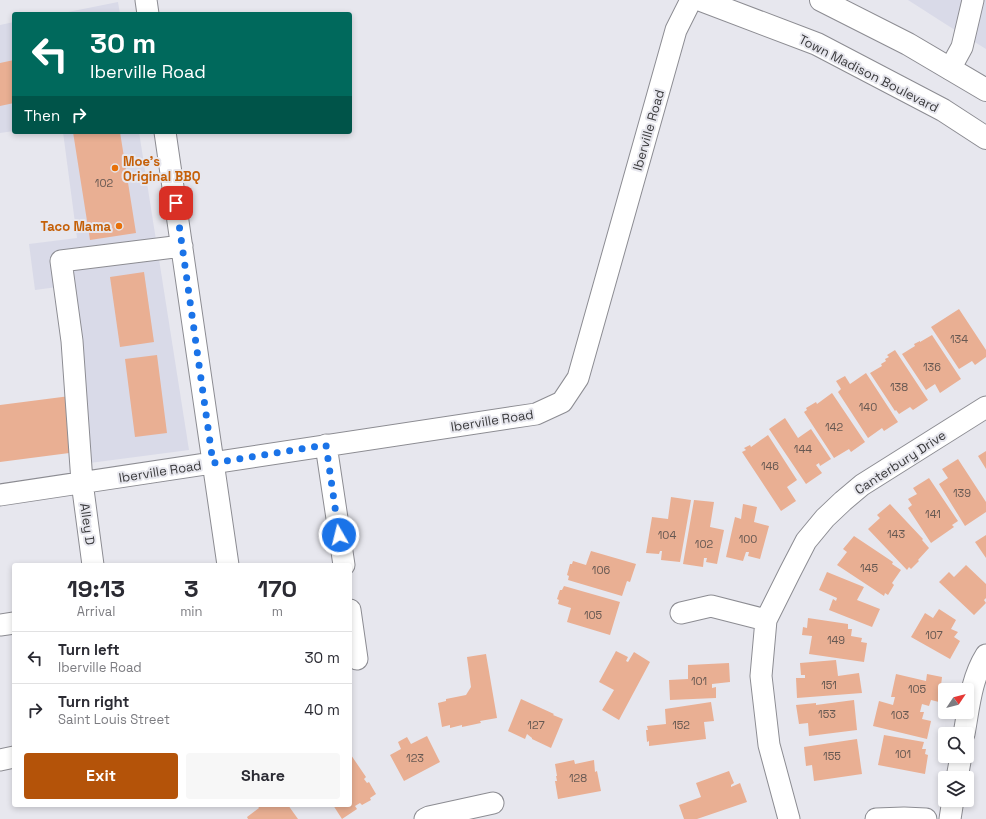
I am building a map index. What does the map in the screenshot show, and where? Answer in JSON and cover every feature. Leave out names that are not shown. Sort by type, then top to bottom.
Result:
[{"type":"main road","name":"Town Madison Boulevard","points":[[701,0],[817,44],[943,110],[986,138]]},
{"type":"main road","points":[[821,0],[908,44],[986,90]]},
{"type":"street","points":[[146,0],[148,12]]},
{"type":"street","name":"Iberville Road","points":[[0,495],[536,414],[562,402],[578,378],[676,30],[691,0]]},
{"type":"street","points":[[950,69],[962,47],[973,0]]},
{"type":"street","points":[[165,134],[228,563]]},
{"type":"street","name":"Alley D","points":[[93,563],[82,482],[72,341],[61,261],[182,246]]},
{"type":"street","name":"Canterbury Drive","points":[[789,819],[769,745],[761,676],[766,620],[806,541],[825,518],[842,501],[862,485],[986,407]]},
{"type":"street","points":[[326,445],[344,563]]},
{"type":"street","points":[[681,613],[711,606],[766,620]]},
{"type":"street","points":[[0,625],[12,623]]},
{"type":"street","points":[[352,624],[357,658]]},
{"type":"street","points":[[965,727],[972,685],[980,664],[986,655]]},
{"type":"street","points":[[0,760],[12,758]]},
{"type":"street","points":[[426,819],[429,817],[493,803]]},
{"type":"street","points":[[950,819],[952,807]]},
{"type":"street","points":[[876,819],[926,819]]},
{"type":"shaded area","points":[[908,0],[986,0],[986,49],[947,25]]},
{"type":"shaded area","points":[[118,2],[120,12],[68,12]]},
{"type":"shaded area","points":[[12,22],[12,131],[0,133],[0,25]]},
{"type":"shaded area","points":[[63,134],[139,134],[189,450],[82,464],[57,287],[35,290],[29,244],[77,238]]},
{"type":"building","points":[[12,60],[12,103],[0,106],[0,63]]},
{"type":"building","points":[[73,134],[120,134],[136,233],[90,240]]},
{"type":"building","points":[[144,272],[154,342],[120,347],[110,277]]},
{"type":"building","points":[[959,309],[986,350],[986,357],[975,365],[972,361],[959,369],[931,327]]},
{"type":"building","points":[[932,335],[961,379],[940,393],[935,384],[926,390],[902,354],[915,346],[914,344]]},
{"type":"building","points":[[895,350],[928,400],[913,410],[910,407],[899,414],[896,410],[895,411],[870,373],[882,366],[881,364],[889,357],[887,355]]},
{"type":"building","points":[[157,355],[167,433],[135,437],[125,359]]},
{"type":"building","points":[[866,373],[898,422],[884,431],[882,428],[868,438],[838,392],[841,389],[836,381],[845,376],[850,384]]},
{"type":"building","points":[[832,393],[865,442],[851,452],[849,449],[834,458],[804,412],[807,410],[806,408],[816,402],[817,404]]},
{"type":"building","points":[[70,396],[77,452],[0,462],[0,405]]},
{"type":"building","points":[[785,418],[798,438],[811,429],[831,459],[820,466],[819,463],[816,465],[822,473],[806,484],[769,429]]},
{"type":"building","points":[[768,435],[797,480],[787,487],[796,501],[781,511],[742,452],[746,450],[744,448],[750,445],[751,447]]},
{"type":"building","points":[[986,451],[986,469],[978,456]]},
{"type":"building","points":[[958,459],[986,502],[986,512],[965,526],[939,484],[948,478],[942,469]]},
{"type":"building","points":[[929,478],[958,521],[952,525],[954,527],[931,543],[908,508],[912,505],[908,499],[917,494],[913,488]]},
{"type":"building","points":[[671,497],[691,500],[680,562],[661,560],[662,551],[660,551],[659,554],[646,553],[652,517],[668,519]]},
{"type":"building","points":[[694,500],[714,502],[710,527],[724,530],[717,564],[706,562],[707,558],[704,558],[703,567],[683,564]]},
{"type":"building","points":[[743,504],[757,507],[754,522],[769,526],[760,559],[748,556],[749,552],[746,552],[743,561],[726,557],[735,517],[741,519]]},
{"type":"building","points":[[890,504],[923,539],[922,540],[929,548],[911,569],[909,567],[907,570],[868,529],[880,518],[877,515]]},
{"type":"building","points":[[986,535],[986,558],[975,542]]},
{"type":"building","points":[[854,536],[893,562],[892,564],[901,570],[892,583],[894,585],[888,595],[885,593],[884,596],[837,565],[847,552],[843,549]]},
{"type":"building","points":[[591,551],[636,564],[630,582],[627,581],[622,596],[568,580],[569,576],[567,575],[570,564],[572,564],[573,561],[586,565]]},
{"type":"building","points":[[966,565],[986,584],[986,598],[984,600],[986,603],[974,615],[939,582],[949,572],[954,577]]},
{"type":"building","points":[[827,572],[864,587],[857,600],[880,609],[872,627],[829,610],[833,599],[836,601],[837,598],[819,590]]},
{"type":"building","points":[[564,586],[620,602],[610,635],[567,622],[571,608],[558,604],[559,600],[557,599],[560,590],[562,590]]},
{"type":"building","points":[[939,609],[956,620],[951,629],[958,632],[954,637],[960,641],[950,659],[911,637],[925,613],[933,618]]},
{"type":"building","points":[[808,618],[848,624],[848,629],[852,629],[851,636],[862,638],[861,642],[867,643],[864,662],[809,654],[812,636],[802,635],[803,627],[807,628]]},
{"type":"building","points":[[616,651],[628,657],[626,661],[628,662],[634,652],[650,662],[619,720],[602,710],[614,690],[599,682]]},
{"type":"building","points":[[486,654],[497,718],[480,721],[481,723],[462,727],[462,725],[450,728],[450,725],[442,727],[438,703],[446,701],[446,699],[466,695],[471,687],[467,657]]},
{"type":"building","points":[[836,660],[838,676],[859,673],[862,693],[797,698],[796,678],[805,678],[805,675],[801,675],[800,663]]},
{"type":"building","points":[[729,663],[730,682],[712,684],[712,688],[716,687],[716,698],[670,700],[669,680],[688,679],[688,665]]},
{"type":"building","points":[[896,674],[926,681],[927,674],[942,677],[941,683],[938,683],[938,702],[931,700],[929,706],[922,704],[920,712],[924,712],[922,719],[931,721],[927,739],[873,726],[879,701],[893,705],[895,697],[891,697]]},
{"type":"building","points":[[521,699],[563,719],[551,748],[532,739],[527,734],[525,739],[508,731]]},
{"type":"building","points":[[854,700],[857,730],[809,736],[808,723],[799,724],[796,705],[816,703],[816,705]]},
{"type":"building","points":[[711,702],[714,721],[704,722],[706,739],[649,746],[649,741],[647,742],[647,726],[666,724],[665,709]]},
{"type":"building","points":[[884,735],[924,742],[922,749],[926,749],[925,754],[928,755],[925,774],[878,765]]},
{"type":"building","points":[[427,736],[440,762],[404,781],[390,755],[401,749],[398,742],[407,737],[411,744]]},
{"type":"building","points":[[857,739],[862,774],[814,781],[812,765],[806,766],[804,747]]},
{"type":"building","points":[[352,756],[366,777],[364,779],[367,783],[369,782],[376,794],[370,798],[371,800],[362,805],[360,803],[355,806],[357,809],[342,819],[334,807],[352,807]]},
{"type":"building","points":[[574,760],[575,764],[594,760],[595,772],[597,771],[601,791],[558,799],[555,781],[557,781],[557,776],[555,764]]},
{"type":"building","points":[[729,771],[734,783],[731,787],[740,783],[747,802],[697,819],[684,819],[679,805],[701,797],[696,783]]},
{"type":"building","points":[[258,807],[289,807],[298,819],[248,819],[247,817]]},
{"type":"place","name":"Moe's Original BBQ","points":[[115,168]]},
{"type":"place","name":"Taco Mama","points":[[119,226]]},
{"type":"route","points":[[176,203],[213,463],[326,445],[339,535]]}]
